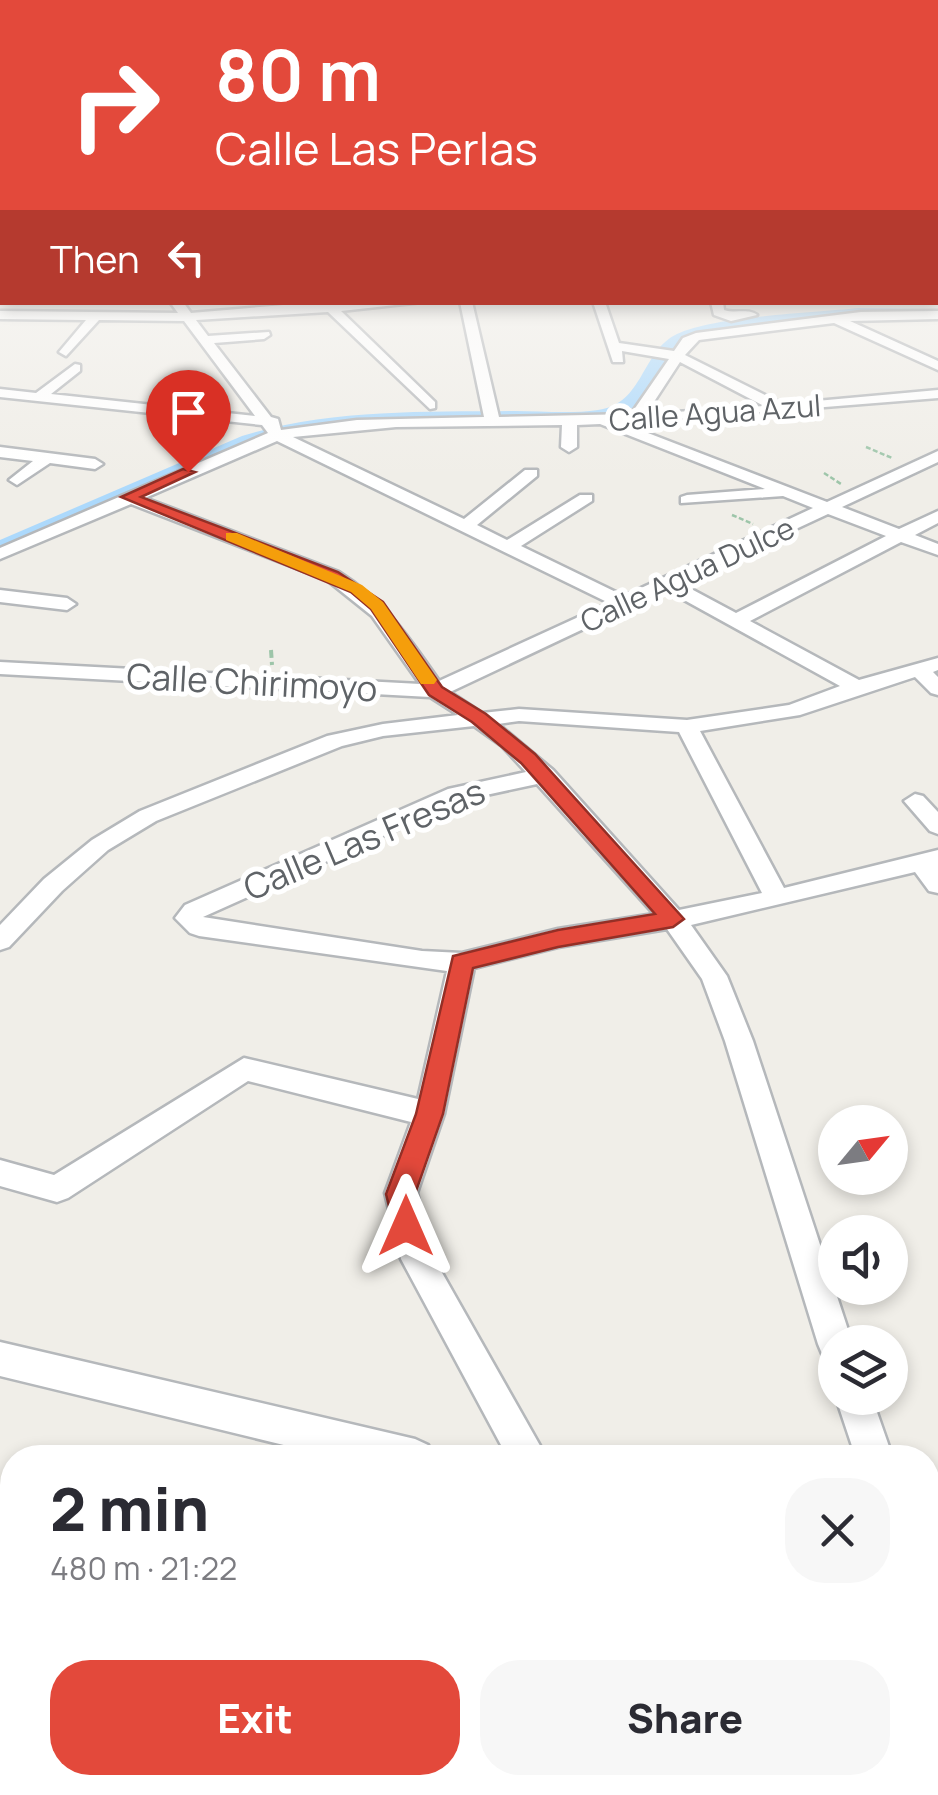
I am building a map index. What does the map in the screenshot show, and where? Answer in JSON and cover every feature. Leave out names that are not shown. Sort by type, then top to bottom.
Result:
[{"type":"street","points":[[0,315],[58,310],[95,317],[188,318],[275,310]]},
{"type":"street","points":[[182,310],[270,429],[624,604]]},
{"type":"street","points":[[331,310],[430,405]]},
{"type":"street","points":[[468,310],[489,410]]},
{"type":"street","points":[[602,310],[616,353],[667,353],[780,408]]},
{"type":"street","points":[[718,310],[723,316],[808,315],[835,319],[938,314]]},
{"type":"street","points":[[637,416],[667,353],[696,337],[827,310]]},
{"type":"street","points":[[66,352],[95,317]]},
{"type":"street","points":[[835,319],[938,366]]},
{"type":"street","points":[[205,340],[264,335]]},
{"type":"street","points":[[38,398],[75,368]]},
{"type":"street","points":[[727,380],[748,374]]},
{"type":"street","points":[[158,412],[178,392]]},
{"type":"street","points":[[0,393],[270,429],[489,410]]},
{"type":"street","name":"Calle Agua Azul","points":[[489,410],[570,421],[601,420],[938,394]]},
{"type":"street","points":[[468,403],[489,410]]},
{"type":"street","points":[[0,554],[270,429],[449,404]]},
{"type":"street","points":[[601,420],[938,550]]},
{"type":"street","points":[[568,447],[570,421]]},
{"type":"street","points":[[0,452],[95,464]]},
{"type":"street","name":"Calle Agua Dulce","points":[[435,691],[938,456]]},
{"type":"street","points":[[18,480],[45,459]]},
{"type":"street","points":[[464,527],[531,473]]},
{"type":"street","points":[[687,500],[786,492]]},
{"type":"street","points":[[128,497],[356,588],[377,606],[435,691]]},
{"type":"street","points":[[506,548],[586,498]]},
{"type":"street","points":[[736,621],[938,516]]},
{"type":"street","points":[[666,583],[858,687]]},
{"type":"street","points":[[0,596],[67,604]]},
{"type":"street","points":[[0,941],[52,885],[100,845],[148,816],[336,742],[383,730],[519,715],[688,726],[792,711],[928,666],[938,689]]},
{"type":"street","name":"Calle Chirimoyo","points":[[0,668],[435,691],[479,718],[545,775],[673,919],[714,976],[739,1041],[829,1325]]},
{"type":"street","points":[[688,726],[778,899]]},
{"type":"street","name":"Calle Las Fresas","points":[[462,962],[422,960],[199,927],[188,918],[194,911],[456,794],[545,775]]},
{"type":"street","points":[[915,801],[938,826]]},
{"type":"street","points":[[522,1445],[417,1259],[401,1194],[429,1114],[462,962],[558,938],[778,899],[929,860],[938,885]]},
{"type":"street","points":[[0,1173],[57,1189],[244,1069],[429,1114]]},
{"type":"street","points":[[0,1359],[362,1445]]},
{"type":"street","points":[[860,1415],[870,1445]]},
{"type":"waterway","points":[[0,547],[248,440],[289,427],[424,417],[604,415],[635,401],[667,349],[681,337],[732,326],[858,312],[938,313]]},
{"type":"slow traffic","points":[[231,537],[356,588],[377,606],[427,680]]},
{"type":"route","points":[[188,472],[128,497],[356,588],[377,606],[435,691],[479,718],[528,758],[673,919],[558,938],[462,962],[429,1114],[401,1194],[406,1226]]}]
